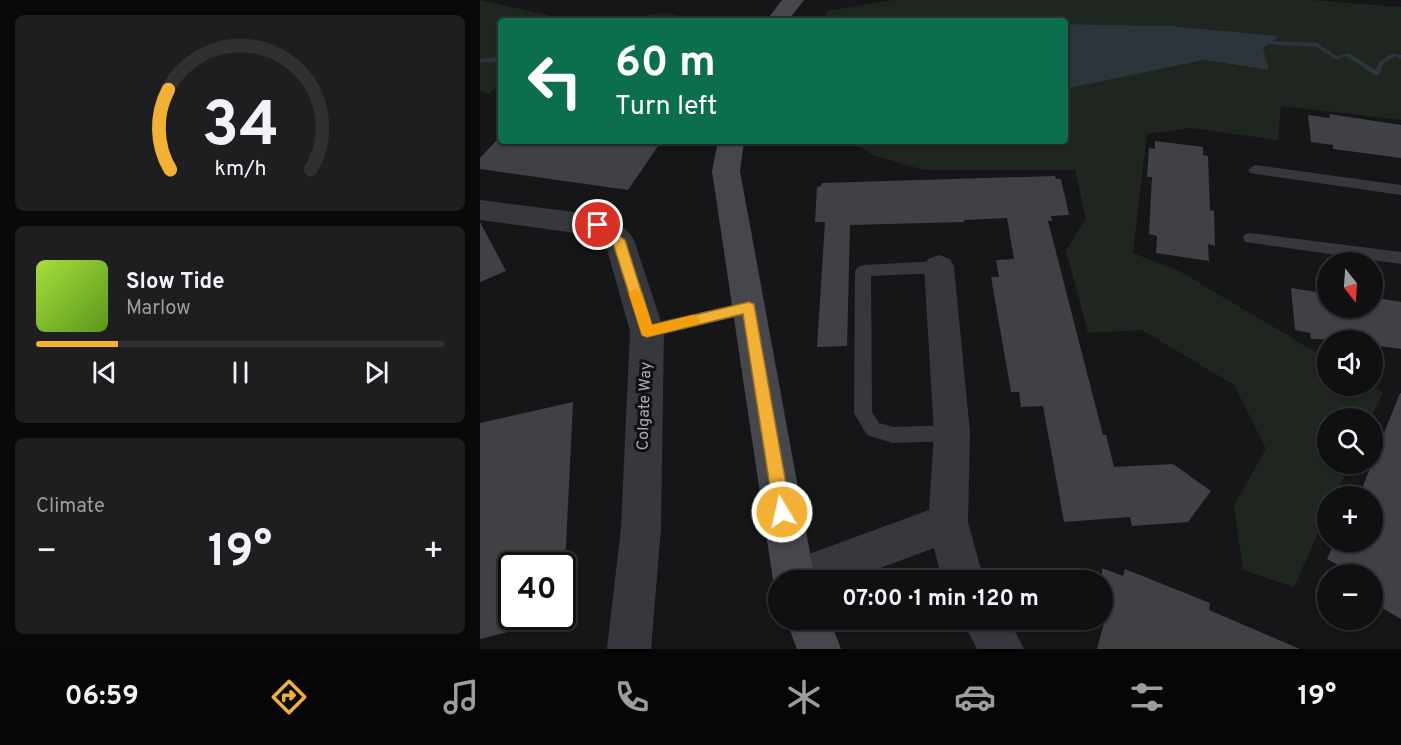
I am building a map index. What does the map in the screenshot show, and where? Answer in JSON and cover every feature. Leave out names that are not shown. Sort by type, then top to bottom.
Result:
[{"type":"street","points":[[779,18],[793,0]]},
{"type":"street","points":[[730,144],[726,171],[792,570]]},
{"type":"street","name":"Colgate Way","points":[[480,210],[598,225],[619,240],[647,331],[641,528],[629,649]]},
{"type":"street","points":[[939,267],[952,433],[948,523],[960,570]]},
{"type":"street","points":[[821,570],[948,523]]},
{"type":"street","points":[[812,630],[819,649]]},
{"type":"street","points":[[990,630],[1002,649]]},
{"type":"lane","points":[[1255,170],[1401,190]]},
{"type":"lane","points":[[1250,238],[1401,258]]},
{"type":"lane","points":[[939,267],[863,271],[863,413],[873,429],[893,435],[952,433]]},
{"type":"lane","points":[[647,331],[749,308]]},
{"type":"shaded area","points":[[480,0],[561,18],[498,18],[498,86],[488,94],[480,91]]},
{"type":"shaded area","points":[[894,0],[1311,0],[1401,7],[1401,120],[1281,106],[1278,140],[1190,128],[1147,134],[1133,253],[1181,272],[1317,353],[1317,396],[1381,396],[1376,408],[1317,408],[1317,474],[1345,474],[1340,486],[1317,486],[1317,535],[1294,587],[1243,570],[1234,505],[1266,449],[1234,385],[1142,330],[1088,333],[1066,250],[1086,219],[1075,170],[923,170],[873,155],[856,144],[1068,144],[1068,88],[1204,60],[1269,70],[1262,47],[1279,36],[1171,26],[1068,24],[1068,18],[824,18],[827,11]]},
{"type":"shaded area","points":[[664,13],[691,18],[626,18]]},
{"type":"shaded area","points":[[1068,24],[1171,26],[1280,36],[1263,48],[1269,70],[1204,60],[1068,88]]},
{"type":"building","points":[[1329,114],[1401,125],[1401,158],[1333,149],[1333,145],[1311,142],[1308,115],[1330,118]]},
{"type":"building","points":[[496,141],[498,144],[642,144],[658,146],[628,190],[480,169],[480,158]]},
{"type":"building","points":[[1155,141],[1203,147],[1203,155],[1208,156],[1210,210],[1214,211],[1215,246],[1208,244],[1209,261],[1156,253],[1157,236],[1149,234],[1152,177],[1147,177],[1149,148],[1155,149]]},
{"type":"building","points":[[1055,176],[1056,179],[1061,179],[1069,215],[1051,216],[1052,221],[1048,221],[1103,435],[1106,435],[1114,467],[1173,464],[1211,491],[1188,522],[1132,526],[1130,517],[1064,522],[1043,406],[1021,407],[1019,392],[1011,392],[991,277],[999,277],[996,260],[1014,259],[1007,218],[964,220],[964,222],[850,225],[847,346],[817,347],[825,222],[815,222],[817,187],[822,183]]},
{"type":"building","points":[[480,222],[506,271],[480,282]]},
{"type":"building","points":[[1291,288],[1317,292],[1317,318],[1383,318],[1383,299],[1401,302],[1401,349],[1383,347],[1383,330],[1317,330],[1317,339],[1311,339],[1310,333],[1295,330]]},
{"type":"building","points":[[1401,393],[1401,619],[1383,608],[1383,564],[1336,564],[1327,559],[1330,552],[1383,552],[1383,486],[1363,486],[1368,474],[1383,474],[1383,436]]},
{"type":"building","points":[[573,402],[566,552],[498,552],[498,630],[512,631],[480,639],[480,423]]},
{"type":"building","points":[[1125,569],[1210,603],[1209,610],[1300,649],[1097,649],[1102,630],[1113,630],[1113,572],[1123,576]]},
{"type":"waterway","points":[[1270,43],[1317,45],[1337,58],[1347,54],[1376,74],[1382,62],[1395,54],[1401,57]]},
{"type":"waterway","points":[[480,61],[498,59]]},
{"type":"slow traffic","points":[[635,294],[647,331],[693,321]]},
{"type":"route","points":[[598,225],[619,240],[647,331],[749,308],[782,512]]}]
